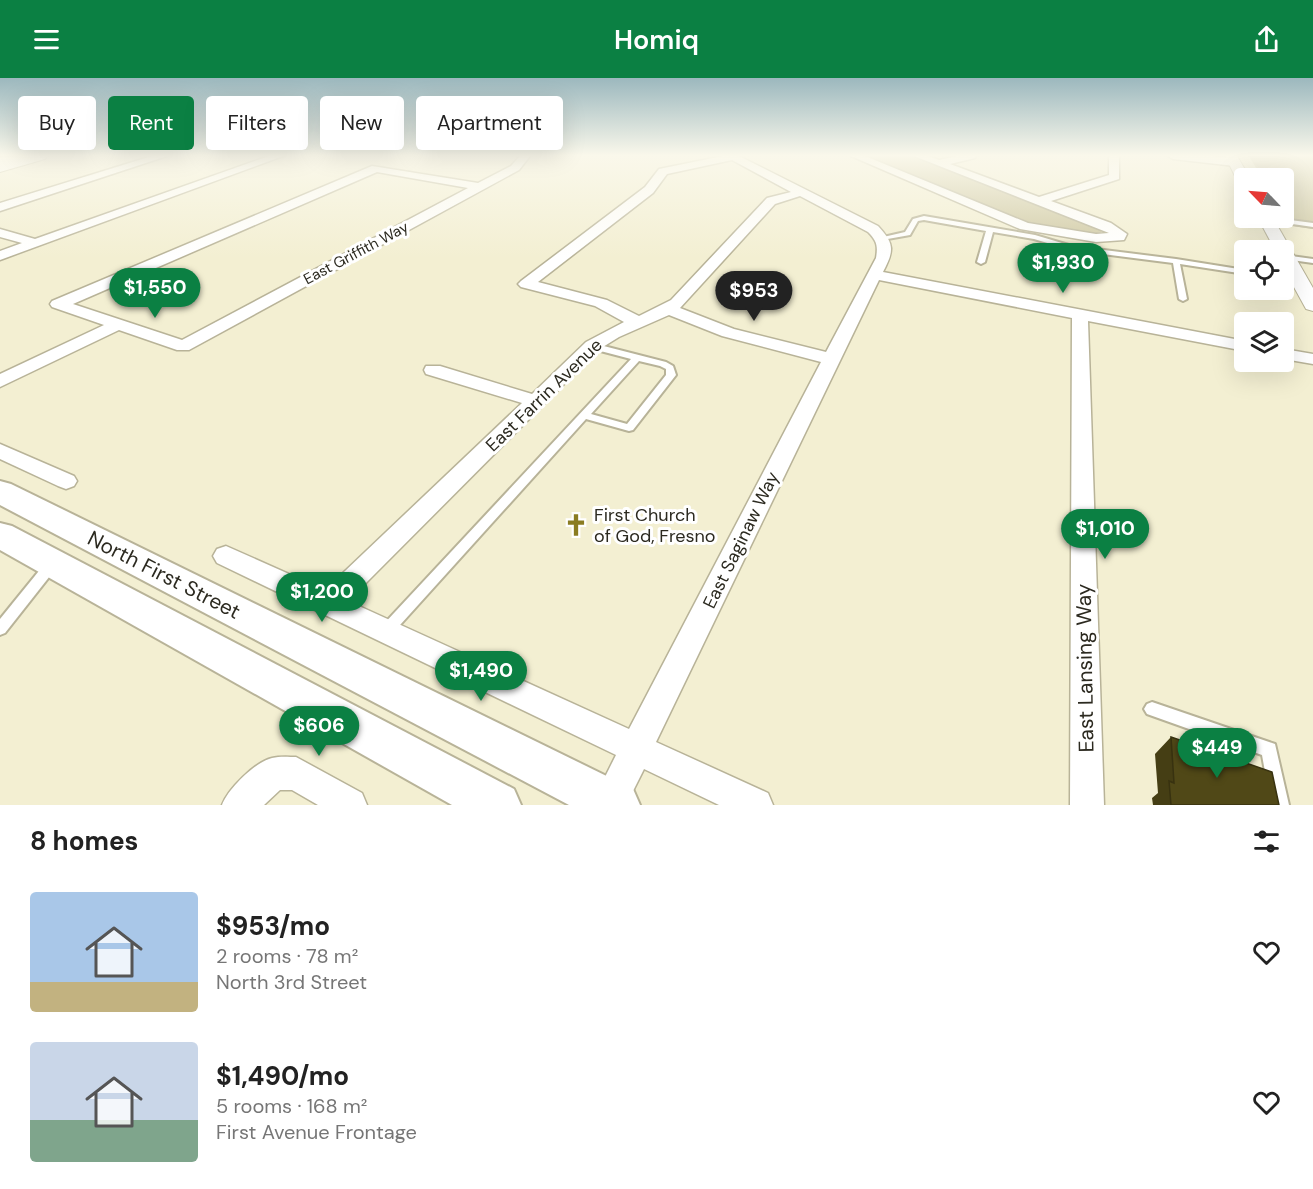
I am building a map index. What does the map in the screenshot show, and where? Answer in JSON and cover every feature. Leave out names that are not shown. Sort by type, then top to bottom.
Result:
[{"type":"main road","name":"North First Street","points":[[0,492],[612,804]]},
{"type":"main road","points":[[0,535],[498,805]]},
{"type":"street","points":[[0,207],[54,190]]},
{"type":"street","points":[[0,256],[184,190]]},
{"type":"street","points":[[117,325],[58,304],[325,190]]},
{"type":"street","name":"East Griffith Way","points":[[117,325],[183,346],[475,190]]},
{"type":"street","points":[[637,322],[601,303],[526,284],[649,190]]},
{"type":"street","points":[[799,190],[862,221],[882,238]]},
{"type":"street","points":[[938,190],[1025,226],[1096,238],[1119,237],[1120,234],[1106,226],[1009,190]]},
{"type":"street","points":[[1038,201],[1077,190]]},
{"type":"street","name":"East Farrin Avenue","points":[[328,604],[592,346],[614,331],[669,309],[771,201],[803,192]]},
{"type":"street","points":[[0,232],[36,243]]},
{"type":"street","name":"East Saginaw Way","points":[[612,804],[637,748],[883,258],[885,248],[882,238]]},
{"type":"street","points":[[874,275],[1234,344]]},
{"type":"street","points":[[1294,281],[1313,305]]},
{"type":"street","points":[[669,309],[698,324],[726,334],[831,358]]},
{"type":"street","name":"East Lansing Way","points":[[1080,315],[1087,805]]},
{"type":"street","points":[[0,381],[117,325]]},
{"type":"street","points":[[1294,356],[1313,360]]},
{"type":"street","points":[[433,370],[536,401]]},
{"type":"street","points":[[0,451],[66,482]]},
{"type":"street","points":[[226,556],[756,805]]},
{"type":"street","points":[[239,805],[273,774],[296,773],[328,800]]},
{"type":"lane","points":[[882,238],[908,234],[915,220],[924,218],[1035,237],[1071,248],[1234,270]]},
{"type":"lane","points":[[1294,223],[1313,225]]},
{"type":"lane","points":[[1294,227],[1313,232]]},
{"type":"lane","points":[[981,262],[990,229]]},
{"type":"lane","points":[[1294,256],[1313,261]]},
{"type":"lane","points":[[1176,261],[1183,299]]},
{"type":"lane","points":[[584,415],[629,428],[671,375],[670,368],[663,364],[592,346]]},
{"type":"lane","points":[[385,631],[637,357]]},
{"type":"lane","points":[[0,629],[52,563]]},
{"type":"lane","points":[[1152,709],[1269,750],[1280,805]]},
{"type":"shaded area","points":[[947,190],[1000,190],[1097,227],[1102,232],[1092,234],[1033,225]]},
{"type":"shaded area","points":[[1294,190],[1313,190],[1313,229],[1294,226]]},
{"type":"building","points":[[1171,737],[1272,772],[1279,805],[1171,805],[1169,781],[1174,783]]},
{"type":"place","name":"First Church of God, Fresno","points":[[576,525]]}]
